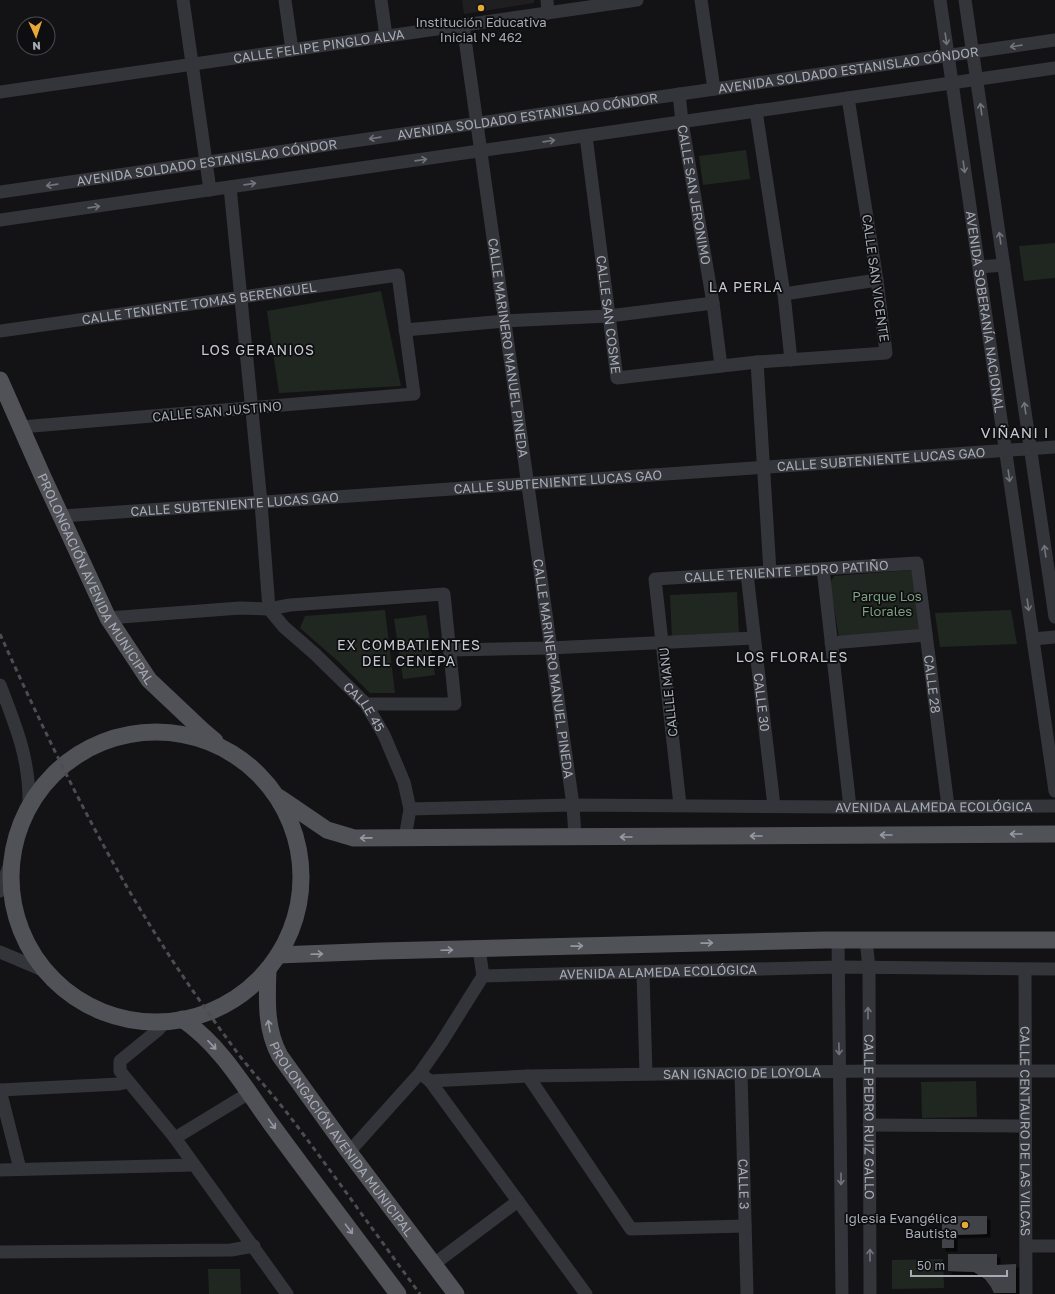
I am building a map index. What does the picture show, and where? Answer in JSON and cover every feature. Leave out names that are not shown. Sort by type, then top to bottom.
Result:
[{"type":"main road","name":"PROLONGACIÓN AVENIDA MUNICIPAL","points":[[0,380],[108,618],[149,680],[202,730],[228,751]]},
{"type":"main road","name":"PROLONGACIÓN AVENIDA MUNICIPAL","points":[[146,732],[180,734],[213,743],[228,751],[255,770],[277,796],[286,811],[296,837],[301,859],[302,876],[300,898],[294,925],[287,941],[268,969],[244,992],[230,1002],[208,1012],[166,1022],[132,1020],[115,1016],[84,1003],[70,994],[45,971],[35,958],[26,943],[18,922],[11,895],[11,861],[18,828],[30,805],[44,784],[68,761],[97,744],[113,738],[146,732]]},
{"type":"main road","points":[[277,796],[327,830],[354,838],[1055,834]]},
{"type":"main road","name":"AVENIDA ALAMEDA ECOLÓGICA","points":[[278,955],[838,940],[1055,940]]},
{"type":"main road","name":"PROLONGACIÓN AVENIDA MUNICIPAL","points":[[268,969],[268,1023],[274,1046],[349,1152],[456,1294]]},
{"type":"main road","points":[[182,1019],[193,1026],[222,1056],[398,1294]]},
{"type":"street","points":[[183,0],[210,190]]},
{"type":"street","points":[[284,0],[292,50]]},
{"type":"street","points":[[381,0],[386,36]]},
{"type":"street","name":"CALLE FELIPE PINGLO ALVA","points":[[0,92],[463,25],[548,6],[637,0]]},
{"type":"street","points":[[701,0],[714,89]]},
{"type":"street","name":"AVENIDA SOBERANÍA NACIONAL","points":[[940,0],[1055,791]]},
{"type":"street","name":"AVENIDA SOBERANÍA NACIONAL","points":[[965,0],[1055,617]]},
{"type":"street","name":"CALLE MARINERO MANUEL PINEDA","points":[[463,25],[528,484],[572,805],[575,837]]},
{"type":"street","name":"AVENIDA SOLDADO ESTANISLAO CÓNDOR","points":[[0,192],[1055,40]]},
{"type":"street","points":[[0,220],[1055,68]]},
{"type":"street","name":"CALLE SAN JERONIMO","points":[[679,94],[682,122],[713,303],[721,366]]},
{"type":"street","name":"CALLE SAN VICENTE","points":[[757,362],[886,353],[877,280],[848,98]]},
{"type":"street","points":[[756,111],[784,294],[791,360]]},
{"type":"street","name":"CALLE SAN COSME","points":[[586,136],[617,378],[757,362]]},
{"type":"street","points":[[230,187],[261,503],[269,610]]},
{"type":"street","points":[[979,267],[1004,265]]},
{"type":"street","name":"CALLE TENIENTE TOMAS BERENGUEL","points":[[0,331],[398,275],[405,330]]},
{"type":"street","points":[[784,294],[877,280]]},
{"type":"street","points":[[405,330],[609,316],[713,303]]},
{"type":"street","name":"CALLE SAN JUSTINO","points":[[21,427],[414,394],[405,330]]},
{"type":"street","points":[[757,362],[770,572]]},
{"type":"street","name":"CALLE SUBTENIENTE LUCAS GAO","points":[[62,516],[1055,447]]},
{"type":"street","name":"CALLE TENIENTE PEDRO PATIÑO","points":[[655,580],[917,562]]},
{"type":"street","name":"CALLE 28","points":[[917,562],[948,806]]},
{"type":"street","points":[[823,569],[850,807]]},
{"type":"street","name":"CALLE 30","points":[[746,574],[774,806]]},
{"type":"street","name":"CALLLE MANU","points":[[655,580],[680,805]]},
{"type":"street","points":[[108,618],[240,608],[269,610],[290,605],[444,594],[455,704],[366,704]]},
{"type":"street","name":"CALLE 45","points":[[269,610],[284,627],[315,654],[366,704],[384,735],[404,782],[410,809]]},
{"type":"street","points":[[831,643],[926,635]]},
{"type":"street","points":[[1033,639],[1055,637]]},
{"type":"street","points":[[450,650],[550,648],[754,638]]},
{"type":"street","points":[[0,685],[26,759],[30,805]]},
{"type":"street","name":"AVENIDA ALAMEDA ECOLÓGICA","points":[[410,809],[572,805],[850,807],[1055,806]]},
{"type":"street","points":[[405,838],[410,809]]},
{"type":"street","points":[[0,891],[11,861]]},
{"type":"street","points":[[838,940],[842,1294]]},
{"type":"street","name":"CALLE PEDRO RUIZ GALLO","points":[[866,940],[869,968],[868,1125],[870,1294]]},
{"type":"street","points":[[349,1152],[425,1077],[441,1043],[483,976],[479,949]]},
{"type":"street","points":[[0,952],[45,971]]},
{"type":"street","name":"AVENIDA ALAMEDA ECOLÓGICA","points":[[483,976],[838,967],[1055,969]]},
{"type":"street","name":"CALLE CENTAURO DE LAS VILCAS","points":[[1025,969],[1026,1294]]},
{"type":"street","points":[[643,973],[646,1074]]},
{"type":"street","points":[[166,1022],[120,1061],[120,1071],[175,1138],[287,1294]]},
{"type":"street","name":"SAN IGNACIO DE LOYOLA","points":[[425,1077],[868,1071],[1055,1071]]},
{"type":"street","name":"CALLE 3","points":[[741,1073],[747,1294]]},
{"type":"street","points":[[528,1076],[631,1229],[745,1226]]},
{"type":"street","points":[[425,1077],[586,1294]]},
{"type":"street","points":[[20,1170],[0,1090],[119,1084],[128,1082]]},
{"type":"street","points":[[175,1138],[249,1093]]},
{"type":"street","points":[[868,1125],[1025,1126]]},
{"type":"street","points":[[0,1170],[194,1165]]},
{"type":"street","points":[[434,1264],[518,1201]]},
{"type":"street","points":[[0,1252],[231,1250],[254,1246]]},
{"type":"street","points":[[1026,1246],[1055,1246]]},
{"type":"shaded area","name":"Institución Educativa Inicial Nº 462","points":[[462,0],[534,0],[534,3],[464,14]]},
{"type":"green space","points":[[746,150],[750,179],[703,185],[699,156]]},
{"type":"green space","points":[[1055,243],[1055,278],[1024,281],[1019,246]]},
{"type":"green space","points":[[381,291],[401,386],[279,393],[267,311]]},
{"type":"green space","name":"Parque Los Florales","points":[[910,570],[916,574],[921,633],[839,638],[830,583],[834,576]]},
{"type":"green space","points":[[737,592],[739,634],[672,638],[670,595]]},
{"type":"green space","points":[[385,610],[395,693],[370,693],[339,662],[300,628],[305,616]]},
{"type":"green space","points":[[1011,610],[1017,644],[940,647],[935,613]]},
{"type":"green space","points":[[426,615],[435,675],[403,679],[394,619]]},
{"type":"green space","points":[[976,1081],[977,1117],[922,1118],[921,1082]]},
{"type":"green space","points":[[943,1259],[944,1288],[892,1289],[892,1260]]},
{"type":"green space","points":[[208,1269],[240,1269],[241,1294],[209,1294]]},
{"type":"building","name":"Iglesia Evangélica Bautista","points":[[942,1216],[987,1216],[987,1234],[954,1235],[954,1248],[942,1248]]},
{"type":"building","points":[[948,1254],[997,1254],[997,1265],[1016,1264],[1016,1293],[994,1293],[985,1279],[974,1272],[948,1271]]},
{"type":"railway","points":[[0,634],[55,751],[114,865],[168,953],[197,997],[239,1055],[294,1122],[420,1294]]},
{"type":"place","name":"Institución Educativa Inicial Nº 462","points":[[481,8]]},
{"type":"place","name":"Iglesia Evangélica Bautista","points":[[965,1225]]},
{"type":"district","name":"LA PERLA","points":[[746,286]]},
{"type":"district","name":"LOS GERANIOS","points":[[258,349]]},
{"type":"district","name":"VIÑANI I","points":[[1015,432]]},
{"type":"district","name":"EX COMBATIENTES DEL CENEPA","points":[[409,652]]},
{"type":"district","name":"LOS FLORALES","points":[[792,656]]}]
